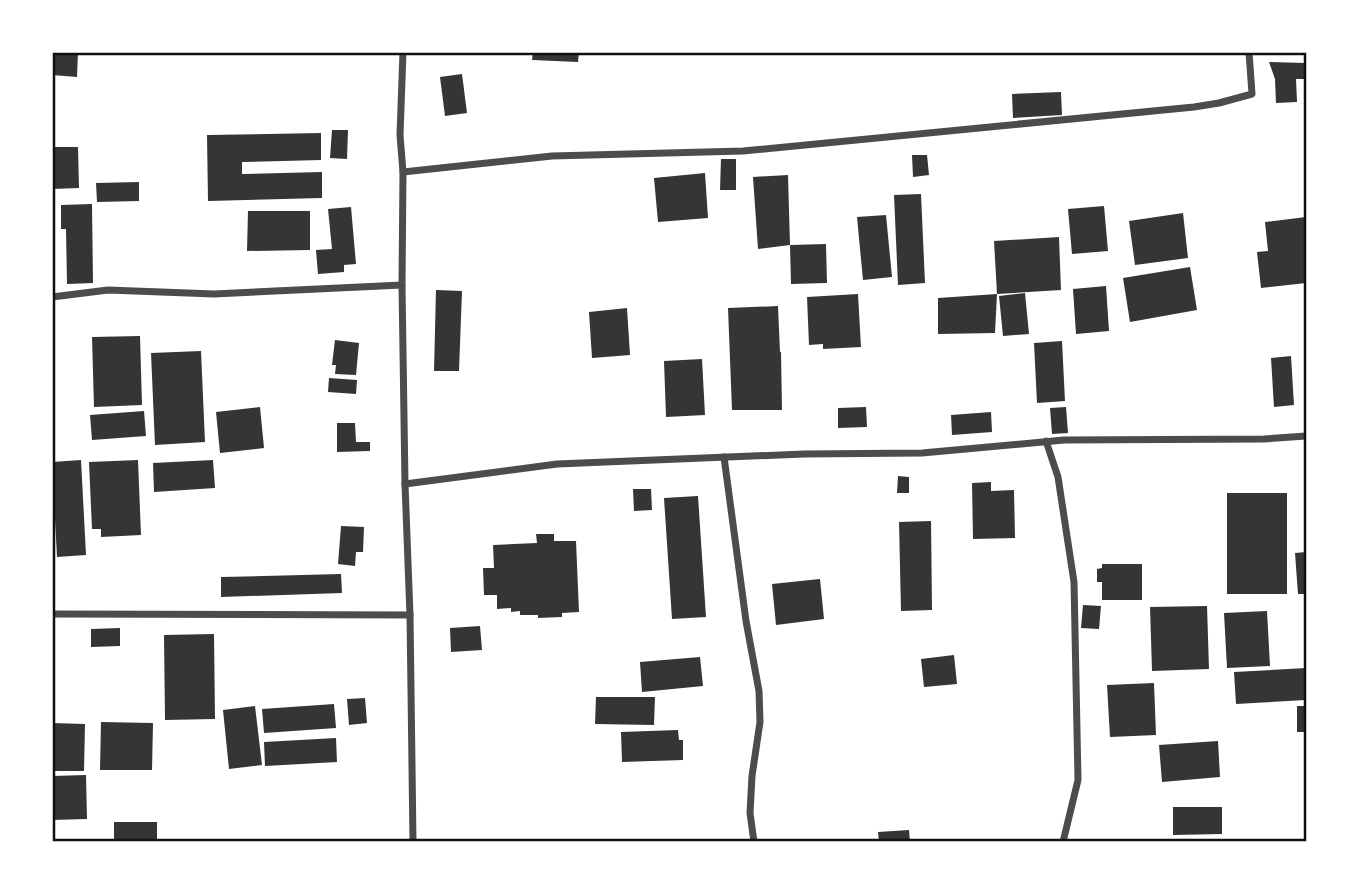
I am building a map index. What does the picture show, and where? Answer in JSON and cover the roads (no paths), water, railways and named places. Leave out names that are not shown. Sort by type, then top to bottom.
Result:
[{"type":"street","points":[[403,52],[400,135],[403,172],[402,285],[413,842]]},
{"type":"street","points":[[403,172],[552,156],[743,152],[1194,107],[1252,94],[1249,52]]},
{"type":"street","points":[[52,297],[108,289],[214,294],[402,285]]},
{"type":"street","points":[[405,484],[556,464],[804,454],[922,453],[1065,440],[1264,439],[1307,436]]},
{"type":"street","points":[[1046,441],[1058,477],[1074,582],[1078,779],[1063,842]]},
{"type":"street","points":[[724,457],[746,621],[759,691],[760,722],[751,776],[750,813],[754,842]]},
{"type":"street","points":[[52,614],[410,615]]}]
